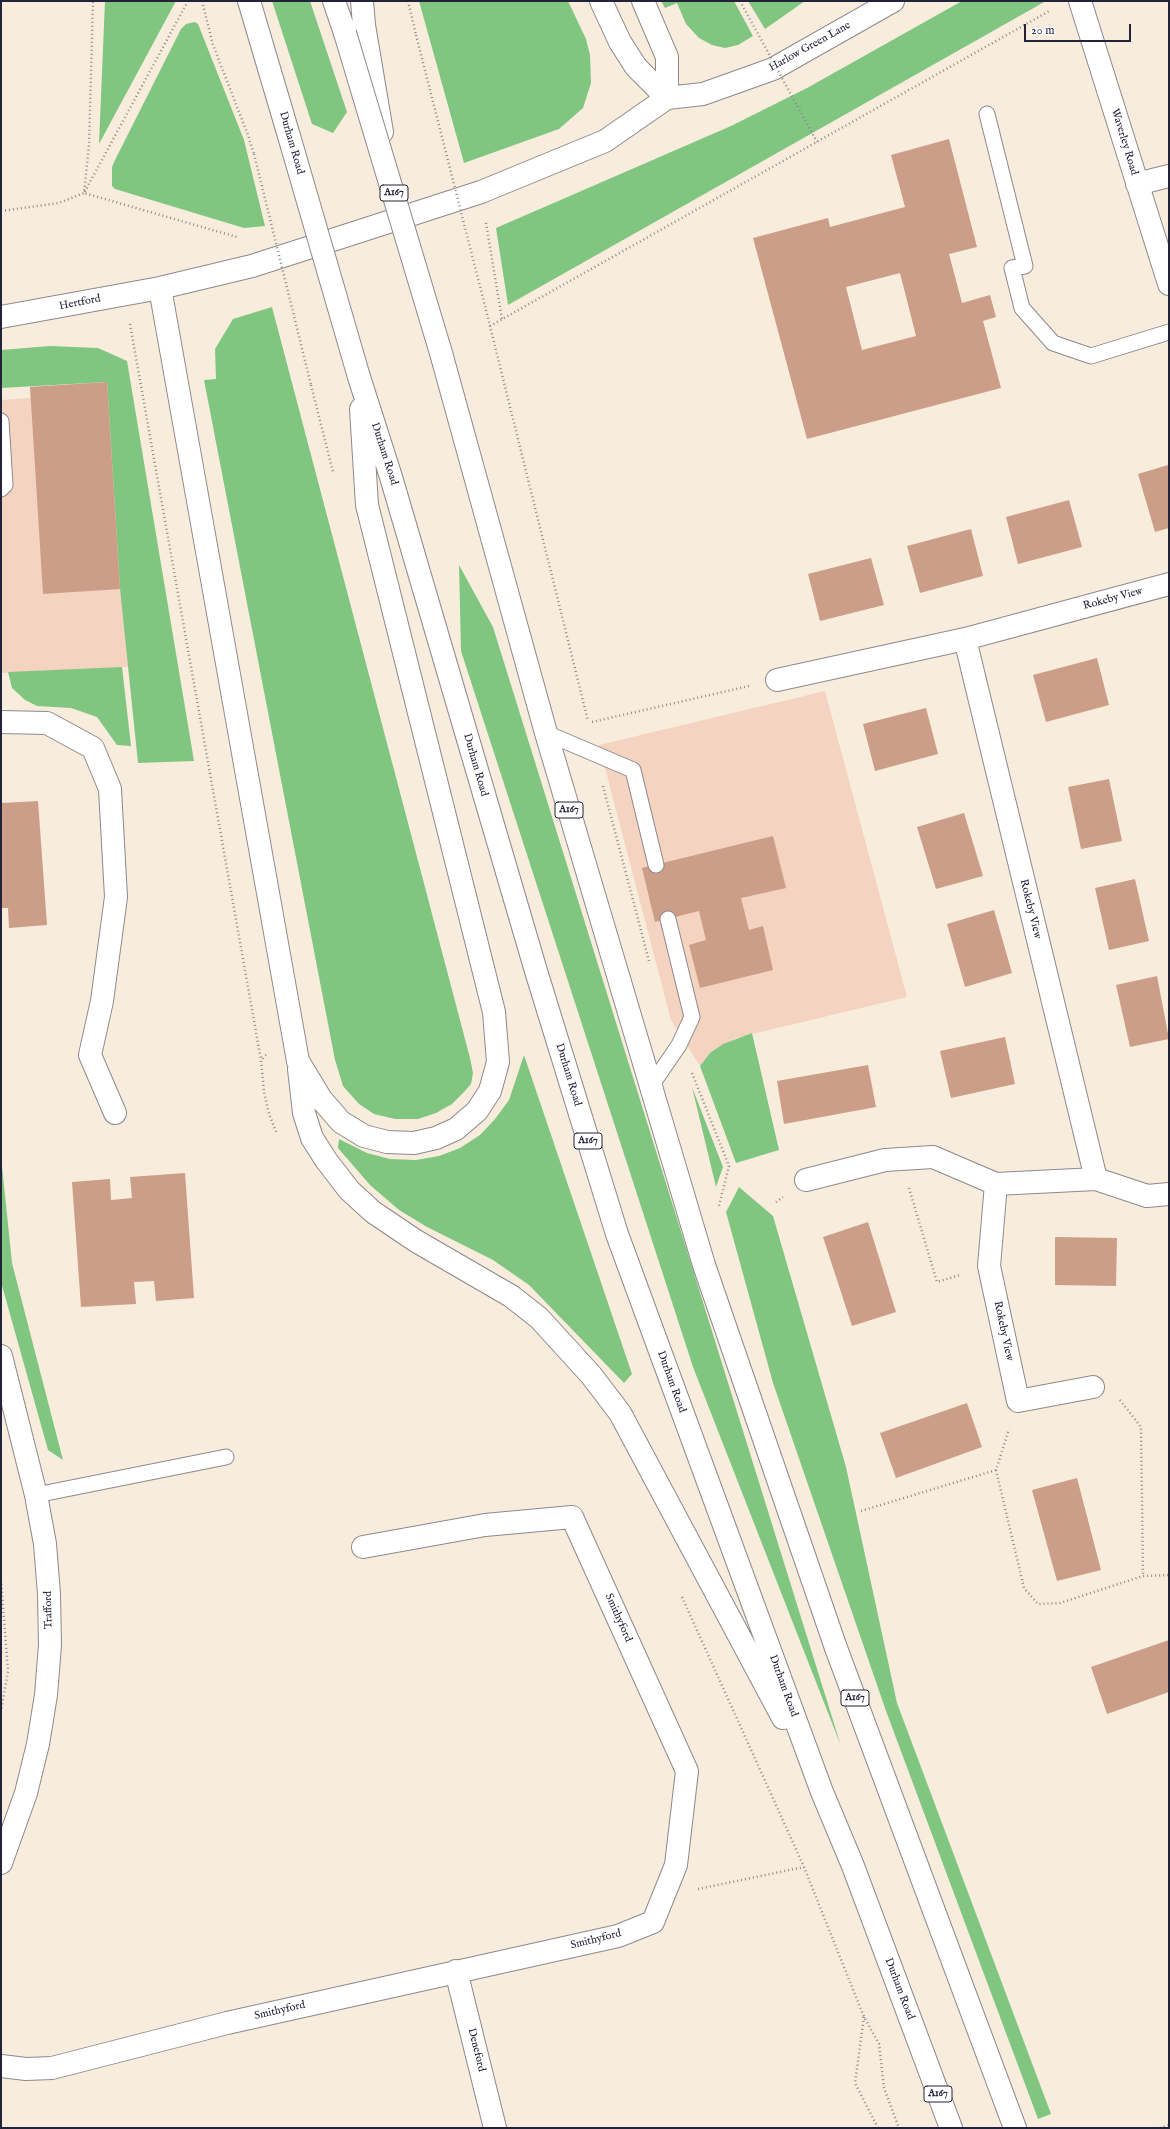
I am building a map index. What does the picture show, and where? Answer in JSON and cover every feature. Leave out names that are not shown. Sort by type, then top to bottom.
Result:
[{"type":"main road","name":"Durham Road","points":[[249,1],[359,376],[391,477],[533,963],[617,1234],[822,1792],[853,1866],[951,2128]]},
{"type":"main road","name":"A167","points":[[334,1],[355,29],[392,184],[546,733],[704,1265],[836,1648],[1015,2128]]},
{"type":"main road","points":[[355,29],[362,1]]},
{"type":"main road","points":[[601,1],[620,42],[636,67],[667,98]]},
{"type":"main road","points":[[643,1],[667,57],[667,98]]},
{"type":"main road","name":"Harlow Green Lane","points":[[252,266],[507,183],[604,141],[667,98],[703,94],[773,69],[893,1]]},
{"type":"main road","name":"Waverley Road","points":[[1080,1],[1169,284]]},
{"type":"main road","points":[[1137,184],[1169,176]]},
{"type":"main road","name":"Hertford","points":[[1,317],[160,288],[252,266]]},
{"type":"main road","points":[[160,288],[298,1062],[304,1113],[312,1138],[326,1160],[349,1190],[373,1212],[416,1241],[510,1296],[539,1318],[592,1375],[620,1413],[822,1792]]},
{"type":"main road","points":[[298,1062],[322,1099],[341,1122],[370,1138],[387,1142],[414,1143],[436,1138],[456,1129],[477,1111],[490,1091],[498,1062],[498,1045],[494,1012],[367,505],[359,376]]},
{"type":"main road","name":"Rokeby View","points":[[777,680],[965,639],[1169,584]]},
{"type":"main road","name":"Rokeby View","points":[[965,639],[1096,1179]]},
{"type":"main road","points":[[1,722],[47,723],[93,748],[110,789],[116,897],[102,1001],[90,1055],[115,1113]]},
{"type":"main road","points":[[806,1180],[885,1160],[933,1157],[996,1184],[1096,1179],[1147,1196],[1169,1194]]},
{"type":"main road","name":"Rokeby View","points":[[996,1184],[989,1266],[1018,1401]]},
{"type":"main road","name":"Trafford","points":[[1,1356],[36,1494],[45,1544],[49,1594],[50,1645],[46,1695],[38,1744],[26,1793],[1,1863]]},
{"type":"main road","points":[[1018,1401],[1093,1387]]},
{"type":"main road","name":"Smithyford","points":[[1,2066],[26,2069],[52,2068],[227,2023],[618,1936],[653,1922],[676,1865],[686,1772],[572,1517],[485,1525],[363,1547]]},
{"type":"main road","name":"Deneford","points":[[456,1971],[495,2128]]},
{"type":"lane","points":[[987,114],[1025,266],[1012,268],[1022,308],[1053,343],[1091,356],[1169,332]]},
{"type":"lane","points":[[1,421],[5,485],[1,489]]},
{"type":"lane","points":[[546,733],[633,770],[656,865]]},
{"type":"lane","points":[[651,1086],[679,1045],[692,1017],[668,918]]},
{"type":"lane","points":[[36,1494],[226,1457]]},
{"type":"path","points":[[84,193],[89,145],[93,1]]},
{"type":"path","points":[[84,193],[188,1]]},
{"type":"path","points":[[202,1],[213,45],[254,154],[334,478]]},
{"type":"path","points":[[408,1],[486,310]]},
{"type":"path","points":[[740,1],[817,142]]},
{"type":"path","points":[[490,326],[1052,9]]},
{"type":"path","points":[[481,192],[502,319]]},
{"type":"path","points":[[1,211],[59,203],[84,193],[242,239],[252,266]]},
{"type":"path","points":[[125,294],[261,1060]]},
{"type":"path","points":[[546,733],[777,680]]},
{"type":"path","points":[[900,1159],[937,1282],[989,1266]]},
{"type":"path","points":[[1093,1387],[1122,1401],[1141,1427],[1143,1576]]},
{"type":"path","points":[[1018,1401],[996,1470],[1024,1588],[1038,1604],[1060,1603],[1143,1576],[1169,1575]]},
{"type":"path","points":[[861,1511],[996,1470]]},
{"type":"path","points":[[1,1580],[8,1671],[1,1711]]},
{"type":"path","points":[[680,1594],[804,1867],[864,2017],[879,2044],[884,2088],[899,2128]]},
{"type":"path","points":[[662,1897],[804,1867]]},
{"type":"path","points":[[864,2017],[855,2083],[878,2128]]},
{"type":"path","points":[[1160,2128],[1169,2125]]},
{"type":"shaded area","points":[[107,382],[120,589],[128,667],[1,673],[1,400],[31,398],[30,387]]},
{"type":"shaded area","points":[[825,691],[907,997],[736,1038],[710,1053],[700,1066],[671,1020],[599,745]]},
{"type":"green space","points":[[105,1],[176,1],[99,144]]},
{"type":"green space","points":[[272,1],[310,1],[347,112],[333,133],[312,124]]},
{"type":"green space","points":[[419,1],[568,1],[586,39],[590,55],[591,83],[583,108],[559,129],[464,163]]},
{"type":"green space","points":[[661,1],[734,1],[753,36],[738,45],[725,48],[712,45],[699,38],[686,24],[677,3],[665,8]]},
{"type":"green space","points":[[748,1],[805,1],[765,29]]},
{"type":"green space","points":[[962,1],[1046,1],[508,305],[496,228],[731,126],[807,88]]},
{"type":"green space","points":[[195,22],[198,24],[244,140],[265,226],[244,228],[115,189],[112,186],[112,167],[115,160],[181,29],[186,24]]},
{"type":"green space","points":[[272,307],[473,1073],[471,1084],[452,1104],[436,1113],[418,1119],[395,1119],[374,1114],[359,1104],[343,1086],[335,1060],[204,380],[216,379],[215,349],[233,319]]},
{"type":"green space","points":[[50,346],[98,348],[127,361],[194,761],[138,763],[120,589],[107,382],[1,388],[1,350]]},
{"type":"green space","points":[[459,565],[493,627],[841,1746],[693,1367],[461,651]]},
{"type":"green space","points":[[122,667],[131,746],[117,745],[97,717],[71,708],[37,706],[25,700],[12,688],[8,672]]},
{"type":"green space","points":[[752,1033],[779,1150],[736,1163],[700,1066],[710,1053],[723,1044]]},
{"type":"green space","points":[[524,1055],[632,1374],[624,1383],[529,1285],[493,1260],[427,1227],[399,1210],[370,1185],[338,1148],[339,1139],[367,1153],[390,1159],[416,1160],[439,1156],[460,1148],[480,1135],[495,1119],[509,1100]]},
{"type":"green space","points":[[692,1087],[723,1167],[716,1187]]},
{"type":"green space","points":[[1,1112],[2,1166],[12,1263],[63,1460],[48,1450],[1,1282]]},
{"type":"green space","points":[[739,1187],[773,1216],[846,1467],[897,1703],[1051,2114],[1038,2119],[886,1711],[773,1383],[726,1212]]},
{"type":"building","points":[[949,139],[977,247],[949,254],[962,303],[990,295],[996,317],[983,321],[1001,388],[807,439],[753,238],[828,218],[830,227],[905,207],[891,155]],"holes":[[[900,273],[916,336],[862,350],[846,287]]]},
{"type":"building","points":[[107,382],[120,589],[43,594],[30,387]]},
{"type":"building","points":[[1168,465],[1169,528],[1155,532],[1138,474]]},
{"type":"building","points":[[1069,500],[1082,547],[1018,564],[1006,517]]},
{"type":"building","points":[[971,529],[983,576],[920,593],[907,546]]},
{"type":"building","points":[[871,558],[884,605],[820,621],[808,574]]},
{"type":"building","points":[[1097,658],[1109,705],[1046,722],[1033,675]]},
{"type":"building","points":[[926,708],[938,754],[875,771],[863,724]]},
{"type":"building","points":[[1109,779],[1122,841],[1081,849],[1068,787]]},
{"type":"building","points":[[38,801],[47,925],[9,928],[8,908],[1,908],[1,803]]},
{"type":"building","points":[[964,813],[983,876],[936,889],[917,827]]},
{"type":"building","points":[[773,836],[786,888],[741,898],[749,930],[763,926],[773,970],[700,988],[689,945],[706,940],[699,911],[655,922],[642,868]]},
{"type":"building","points":[[1135,879],[1149,941],[1109,950],[1095,888]]},
{"type":"building","points":[[994,910],[1012,973],[965,987],[947,924]]},
{"type":"building","points":[[1157,976],[1169,1039],[1130,1047],[1116,985]]},
{"type":"building","points":[[1005,1037],[1015,1084],[951,1098],[940,1051]]},
{"type":"building","points":[[868,1065],[876,1107],[784,1124],[777,1081]]},
{"type":"building","points":[[185,1173],[194,1298],[156,1301],[154,1281],[134,1282],[136,1304],[81,1307],[72,1182],[110,1179],[111,1200],[132,1198],[130,1177]]},
{"type":"building","points":[[868,1222],[896,1312],[852,1326],[823,1237]]},
{"type":"building","points":[[1055,1237],[1117,1238],[1116,1286],[1055,1285]]},
{"type":"building","points":[[967,1403],[982,1447],[896,1478],[880,1433]]},
{"type":"building","points":[[1077,1478],[1101,1570],[1057,1581],[1032,1490]]},
{"type":"building","points":[[1169,1640],[1169,1692],[1107,1714],[1091,1667]]}]
